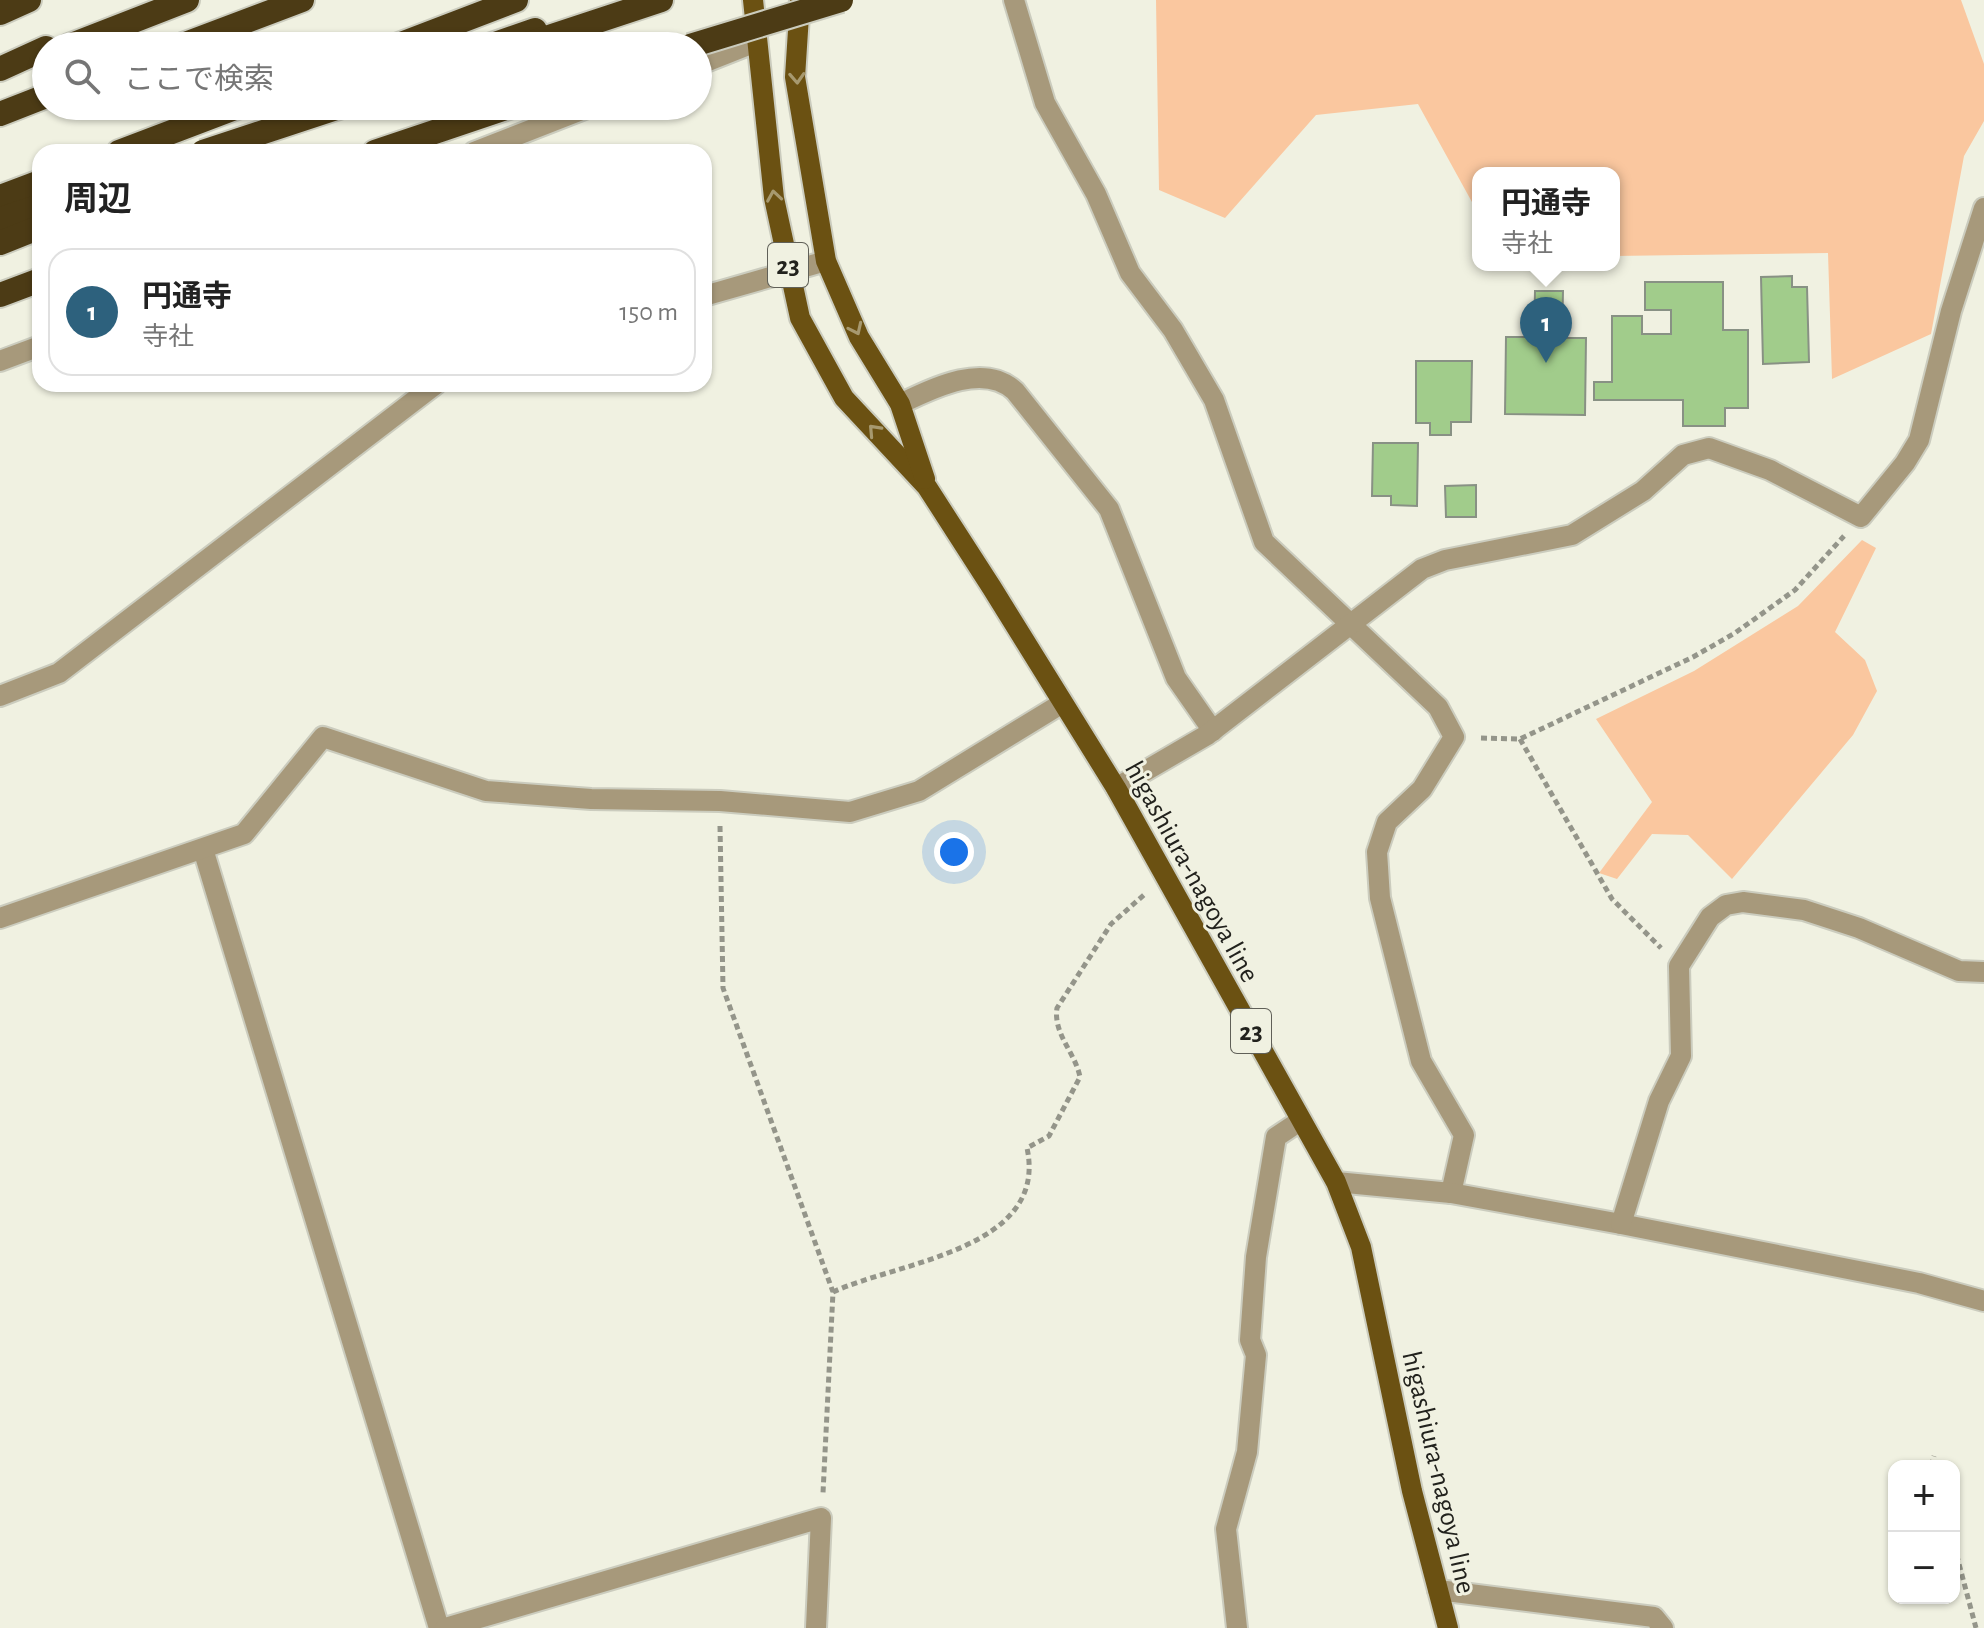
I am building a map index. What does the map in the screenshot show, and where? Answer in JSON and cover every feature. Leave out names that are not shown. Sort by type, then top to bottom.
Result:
[{"type":"highway","points":[[0,13],[29,0]]},
{"type":"highway","points":[[82,32],[153,0]]},
{"type":"highway","points":[[105,32],[187,0]]},
{"type":"highway","points":[[217,32],[302,0]]},
{"type":"highway","points":[[433,32],[516,0]]},
{"type":"highway","points":[[529,32],[620,0]]},
{"type":"highway","points":[[564,32],[661,0]]},
{"type":"highway","points":[[712,39],[841,0]]},
{"type":"highway","points":[[0,71],[32,55]]},
{"type":"highway","points":[[0,71],[32,60]]},
{"type":"highway","points":[[0,114],[32,101]]},
{"type":"highway","points":[[140,144],[203,120]]},
{"type":"highway","points":[[233,144],[288,120]]},
{"type":"highway","points":[[227,144],[300,120]]},
{"type":"highway","points":[[399,144],[470,120]]},
{"type":"highway","points":[[0,197],[32,185]]},
{"type":"highway","points":[[0,219],[32,209]]},
{"type":"highway","points":[[0,243],[32,230]]},
{"type":"highway","points":[[0,295],[32,283]]},
{"type":"main road","name":"higashiura-nagoya line","points":[[753,0],[774,198],[800,318],[844,398],[927,487],[1116,788],[1336,1182],[1361,1247],[1412,1491],[1448,1628]]},
{"type":"main road","name":"higashiura-nagoya line","points":[[800,0],[795,77],[826,261],[859,337],[900,404],[927,487]]},
{"type":"street","points":[[1014,0],[1045,103],[1096,194],[1130,273],[1173,330],[1214,400],[1264,542],[1350,627],[1438,707],[1454,737],[1422,789],[1387,822],[1377,852],[1380,898],[1421,1061],[1464,1135],[1451,1193]]},
{"type":"street","points":[[712,59],[756,42]]},
{"type":"street","points":[[495,144],[556,120]]},
{"type":"street","points":[[1116,788],[1213,731],[1422,569],[1445,560],[1572,535],[1643,491],[1683,455],[1709,448],[1770,470],[1861,517],[1919,440],[1951,311],[1984,208]]},
{"type":"street","points":[[712,294],[826,261]]},
{"type":"street","points":[[0,361],[32,349]]},
{"type":"street","points":[[900,404],[935,388],[992,377],[1003,379],[1015,391],[1109,509],[1176,678],[1213,731]]},
{"type":"street","points":[[0,696],[59,673],[426,392]]},
{"type":"street","points":[[0,918],[244,834],[323,737],[486,791],[591,799],[720,801],[850,812],[919,791],[1061,704]]},
{"type":"street","points":[[203,849],[439,1628]]},
{"type":"street","points":[[1621,1224],[1659,1101],[1681,1056],[1679,966],[1710,917],[1726,905],[1743,902],[1804,910],[1859,928],[1959,971],[1984,972]]},
{"type":"street","points":[[1237,1628],[1226,1529],[1247,1452],[1256,1355],[1250,1340],[1256,1257],[1276,1137],[1300,1121]]},
{"type":"street","points":[[1336,1182],[1451,1193],[1621,1224],[1919,1283],[1984,1301]]},
{"type":"street","points":[[445,1628],[821,1518],[816,1628]]},
{"type":"street","points":[[1438,1590],[1654,1617],[1663,1628]]},
{"type":"path","points":[[1454,737],[1520,739],[1693,657],[1735,633],[1795,590],[1861,517]]},
{"type":"path","points":[[1520,739],[1612,899],[1679,966]]},
{"type":"path","points":[[720,801],[723,988],[833,1292],[821,1518]]},
{"type":"path","points":[[833,1292],[866,1277],[970,1246],[989,1235],[1007,1218],[1029,1184],[1027,1148],[1049,1136],[1080,1077],[1076,1059],[1055,1021],[1057,1008],[1111,924],[1165,878]]},
{"type":"path","points":[[1933,1460],[1934,1456]]},
{"type":"path","points":[[1960,1568],[1976,1628]]},
{"type":"shaded area","points":[[1156,0],[1961,0],[1984,64],[1984,121],[1964,156],[1931,334],[1832,379],[1828,253],[1620,256],[1620,167],[1472,167],[1472,202],[1418,104],[1316,115],[1225,218],[1159,190]]},
{"type":"shaded area","points":[[1862,540],[1876,548],[1835,632],[1865,660],[1877,691],[1853,735],[1732,879],[1688,835],[1652,834],[1617,879],[1599,873],[1652,802],[1596,719],[1694,671],[1798,606]]},
{"type":"building","points":[[1792,276],[1792,287],[1807,287],[1809,362],[1763,364],[1761,277]]},
{"type":"building","points":[[1645,282],[1723,282],[1723,330],[1748,330],[1748,408],[1725,408],[1725,426],[1683,426],[1683,400],[1594,400],[1594,382],[1612,382],[1612,316],[1642,316],[1642,334],[1671,334],[1671,310],[1645,310]]},
{"type":"building","points":[[1535,291],[1563,291],[1562,338],[1586,338],[1585,415],[1505,414],[1506,337],[1534,337]]},
{"type":"building","points":[[1416,361],[1472,361],[1471,422],[1451,422],[1451,435],[1430,435],[1430,423],[1416,423]]},
{"type":"building","points":[[1373,443],[1418,443],[1417,506],[1391,505],[1391,496],[1372,496]]},
{"type":"building","points":[[1476,485],[1476,517],[1446,517],[1445,486]]},
{"type":"place","name":"円通寺","points":[[1546,363]]}]
